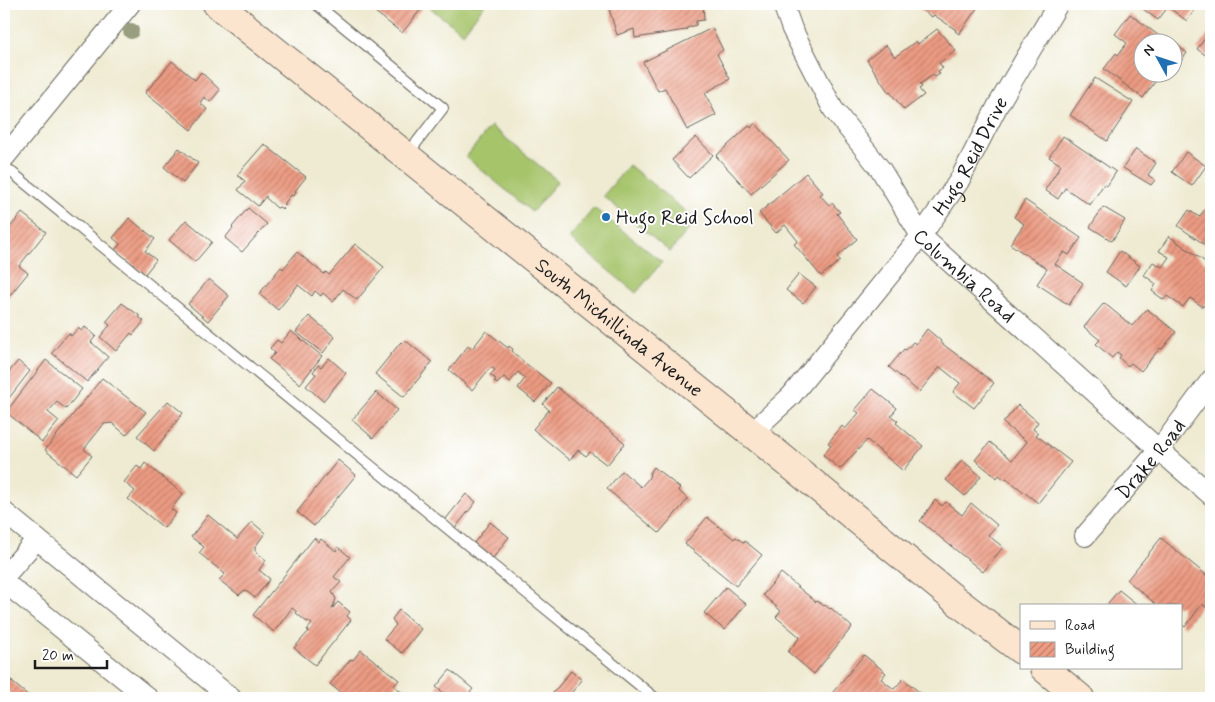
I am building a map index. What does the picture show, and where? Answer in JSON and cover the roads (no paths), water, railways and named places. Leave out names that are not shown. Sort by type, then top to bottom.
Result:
[{"type":"main road","name":"South Michillinda Avenue","points":[[217,4],[751,433],[958,602],[1020,649]]},
{"type":"main road","points":[[1046,670],[1080,698]]},
{"type":"street","points":[[4,158],[130,4]]},
{"type":"street","name":"Columbia Road","points":[[783,4],[792,29],[833,109],[881,170],[921,236],[1211,495]]},
{"type":"street","name":"Hugo Reid Drive","points":[[751,433],[791,396],[921,236],[959,181],[998,105],[1058,4]]},
{"type":"street","name":"Drake Road","points":[[1085,536],[1159,450],[1211,380]]},
{"type":"street","points":[[4,512],[231,698]]},
{"type":"street","points":[[4,577],[37,539]]},
{"type":"street","points":[[4,582],[148,698]]},
{"type":"lane","points":[[316,4],[444,108],[406,156]]},
{"type":"lane","points":[[4,166],[655,698]]},
{"type":"place","name":"Hugo Reid School","points":[[606,217]]}]
